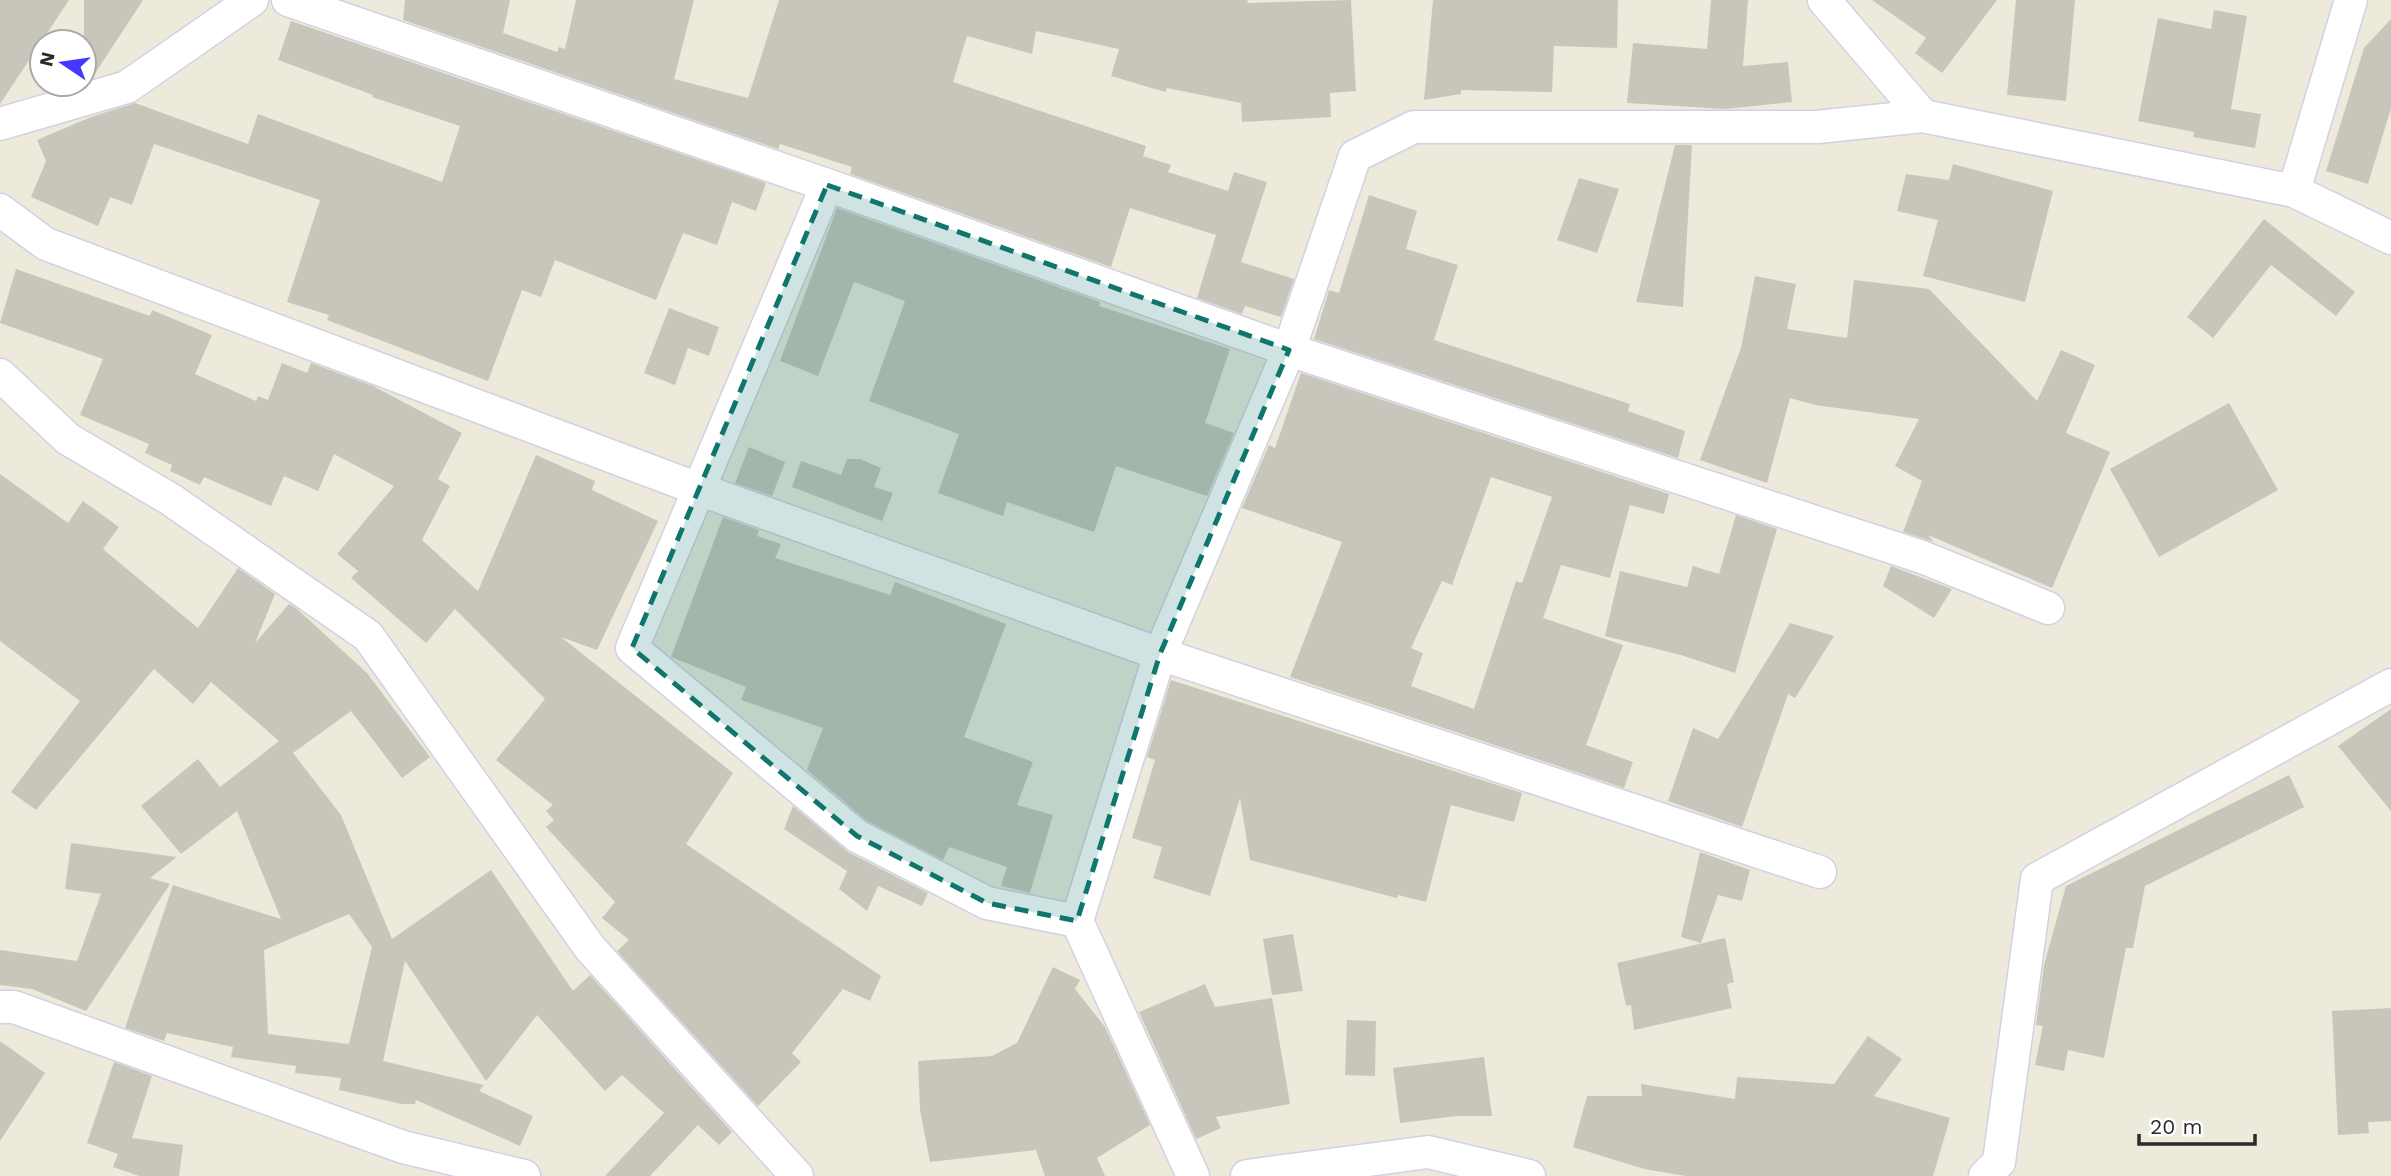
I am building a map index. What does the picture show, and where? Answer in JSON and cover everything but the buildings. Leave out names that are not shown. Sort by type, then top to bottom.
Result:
[{"type":"street","points":[[0,124],[127,86],[252,0]]},
{"type":"street","points":[[289,0],[827,185],[1289,350],[1922,558],[2048,608]]},
{"type":"street","points":[[1824,0],[1923,116]]},
{"type":"street","points":[[2294,191],[2351,0]]},
{"type":"street","points":[[1193,1176],[1077,921],[1160,653],[1289,350],[1355,156],[1414,127],[1817,127],[1923,116],[2294,191],[2391,238]]},
{"type":"street","points":[[827,185],[701,490],[632,648],[857,836],[987,903],[1077,921]]},
{"type":"street","points":[[0,210],[46,244],[701,490],[1160,653],[1820,872]]},
{"type":"street","points":[[0,375],[68,439],[170,499],[368,636],[590,948],[797,1176]]},
{"type":"street","points":[[1985,1176],[1999,1162],[2037,879],[2391,685]]},
{"type":"street","points":[[0,1007],[14,1007],[404,1147],[524,1176]]},
{"type":"street","points":[[1247,1176],[1428,1152],[1529,1176]]},
{"type":"highlighted area","points":[[827,185],[1289,350],[1160,654],[1077,921],[987,903],[857,836],[632,648]]}]
